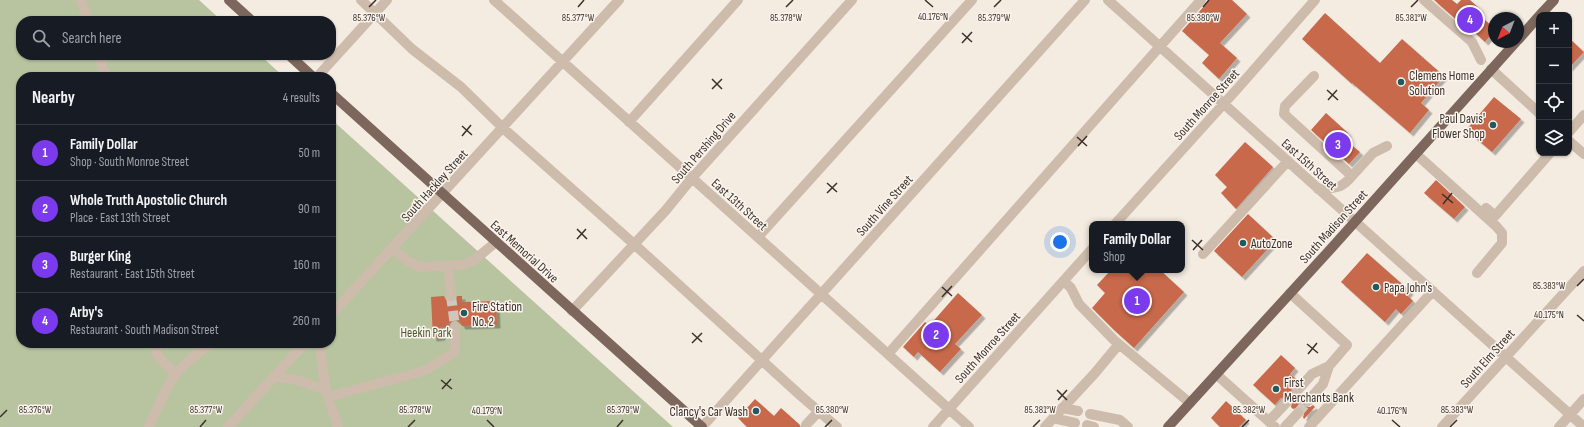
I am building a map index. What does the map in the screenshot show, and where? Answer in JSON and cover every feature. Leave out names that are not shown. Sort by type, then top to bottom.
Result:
[{"type":"main road","points":[[228,0],[246,16]]},
{"type":"main road","points":[[1544,12],[1554,0]]},
{"type":"main road","points":[[1524,33],[1536,20]]},
{"type":"main road","name":"South Madison Street","points":[[1168,427],[1511,48]]},
{"type":"main road","points":[[295,60],[308,72]]},
{"type":"main road","name":"East Memorial Drive","points":[[336,98],[702,427]]},
{"type":"street","points":[[81,0],[86,16]]},
{"type":"street","points":[[361,0],[412,49],[461,87],[503,128],[837,427]]},
{"type":"street","points":[[336,56],[387,0]]},
{"type":"street","name":"South Hackley Street","points":[[336,310],[619,0]]},
{"type":"street","points":[[629,122],[738,0]]},
{"type":"street","name":"South Pershing Drive","points":[[572,311],[666,210],[692,178],[852,0]]},
{"type":"street","points":[[758,238],[972,0]]},
{"type":"street","name":"South Vine Street","points":[[702,427],[1085,0]]},
{"type":"street","name":"East 15th Street","points":[[1108,0],[1584,427]]},
{"type":"street","points":[[888,354],[1201,0]]},
{"type":"street","name":"South Monroe Street","points":[[1118,221],[1316,0]]},
{"type":"street","points":[[1424,0],[1472,42],[1481,60]]},
{"type":"street","name":"East 13th Street","points":[[500,2],[629,122],[969,427]]},
{"type":"street","points":[[100,60],[104,72]]},
{"type":"street","points":[[322,72],[332,60]]},
{"type":"street","points":[[1492,69],[1536,110]]},
{"type":"street","points":[[1314,76],[1284,106],[1284,114],[1352,176]]},
{"type":"street","points":[[1572,129],[1584,115]]},
{"type":"street","points":[[1572,144],[1584,154]]},
{"type":"street","points":[[1318,189],[1339,188],[1345,184],[1373,153],[1387,146]]},
{"type":"street","points":[[1416,154],[1502,233],[1502,244],[1477,273]]},
{"type":"street","points":[[1442,178],[1457,181],[1495,216],[1547,156]]},
{"type":"street","points":[[1203,254],[1288,161]]},
{"type":"street","points":[[393,249],[409,262],[419,267],[448,266],[460,265],[473,261],[496,242]]},
{"type":"street","name":"South Monroe Street","points":[[933,427],[1089,252]]},
{"type":"street","points":[[448,266],[451,296]]},
{"type":"street","name":"South Elm Street","points":[[1442,427],[1584,271]]},
{"type":"street","points":[[1064,281],[1071,288],[1079,304],[1119,344],[1190,403]]},
{"type":"street","points":[[1309,427],[1432,291]]},
{"type":"street","points":[[1290,293],[1347,345],[1329,366],[1312,374],[1297,391]]},
{"type":"street","points":[[275,376],[297,380],[327,393],[424,371],[455,352],[455,326]]},
{"type":"street","points":[[1045,427],[1095,373],[1119,344]]},
{"type":"street","points":[[156,348],[157,355],[176,375]]},
{"type":"street","points":[[149,427],[176,375],[193,357],[205,348]]},
{"type":"street","points":[[228,427],[300,348]]},
{"type":"street","points":[[320,348],[327,393],[338,427]]},
{"type":"street","points":[[1308,401],[1324,384],[1329,366]]},
{"type":"street","points":[[1216,374],[1272,424],[1286,402]]},
{"type":"street","points":[[1559,427],[1584,399]]},
{"type":"street","points":[[1062,408],[1078,411]]},
{"type":"street","points":[[806,425],[819,412]]},
{"type":"street","points":[[1285,427],[1298,413]]},
{"type":"street","points":[[1090,414],[1120,420],[1128,427]]},
{"type":"street","points":[[1053,418],[1075,423]]},
{"type":"green space","name":"Heekin Park","points":[[0,0],[199,0],[217,16],[16,16],[16,60],[265,60],[279,72],[16,72],[16,348],[336,348],[336,124],[673,427],[0,427]]},
{"type":"building","points":[[1208,0],[1232,0],[1247,14],[1220,43],[1237,58],[1219,79],[1202,63],[1209,55],[1182,31]]},
{"type":"building","points":[[1434,0],[1452,0],[1457,4],[1461,0],[1470,0],[1480,9],[1477,13],[1488,23],[1488,38],[1485,42],[1470,28],[1468,30]]},
{"type":"building","name":"Clemens Home Solution","points":[[1325,13],[1380,63],[1402,39],[1444,76],[1421,103],[1429,110],[1410,133],[1302,39]]},
{"type":"building","points":[[1572,41],[1584,52],[1572,65]]},
{"type":"building","name":"Paul Davis' Flower Shop","points":[[1494,97],[1521,119],[1492,152],[1466,130]]},
{"type":"building","points":[[1326,113],[1348,133],[1343,138],[1360,152],[1349,164],[1311,130]]},
{"type":"building","points":[[1245,142],[1273,167],[1236,209],[1221,193],[1227,187],[1215,175]]},
{"type":"building","points":[[1436,180],[1465,207],[1454,219],[1424,193]]},
{"type":"building","name":"AutoZone","points":[[1248,214],[1276,240],[1242,277],[1214,251]]},
{"type":"building","name":"Papa John's","points":[[1367,253],[1410,291],[1407,295],[1413,301],[1401,314],[1396,309],[1385,322],[1341,282]]},
{"type":"building","points":[[1108,273],[1163,273],[1184,292],[1134,348],[1092,308],[1105,293],[1097,285]]},
{"type":"building","points":[[958,293],[982,315],[955,344],[961,349],[940,372],[918,352],[914,357],[903,347],[925,322],[929,326]]},
{"type":"building","name":"Fire Station No. 2","points":[[444,296],[446,300],[451,302],[455,301],[457,296],[462,296],[462,302],[496,301],[497,325],[462,326],[459,321],[455,320],[450,322],[448,327],[441,327],[442,337],[433,338],[431,297]]},
{"type":"building","name":"First Merchants Bank","points":[[1281,355],[1295,368],[1290,374],[1298,380],[1292,387],[1291,393],[1295,397],[1302,395],[1302,403],[1304,406],[1310,407],[1313,405],[1315,407],[1304,419],[1303,409],[1299,407],[1293,409],[1291,407],[1292,402],[1290,398],[1281,398],[1275,405],[1253,385]]},
{"type":"building","name":"Clancy's Car Wash","points":[[755,399],[774,416],[781,408],[800,425],[800,427],[747,427],[738,418]]},
{"type":"building","points":[[1226,401],[1246,420],[1239,427],[1220,427],[1211,418]]},
{"type":"tunnel","points":[[451,296],[455,326]]},
{"type":"tunnel","points":[[1286,403],[1297,391]]},
{"type":"tunnel","points":[[1298,413],[1308,401]]},
{"type":"place","name":"Arby's","points":[[1470,20]]},
{"type":"place","name":"Clemens Home Solution","points":[[1401,82]]},
{"type":"place","name":"Paul Davis' Flower Shop","points":[[1493,125]]},
{"type":"place","name":"Burger King","points":[[1338,145]]},
{"type":"place","name":"AutoZone","points":[[1243,243]]},
{"type":"place","name":"Papa John's","points":[[1376,287]]},
{"type":"place","name":"Family Dollar","points":[[1137,301]]},
{"type":"place","name":"Fire Station No. 2","points":[[464,313]]},
{"type":"place","name":"Whole Truth Apostolic Church","points":[[936,335]]},
{"type":"place","name":"First Merchants Bank","points":[[1276,389]]},
{"type":"place","name":"Clancy's Car Wash","points":[[756,411]]}]
